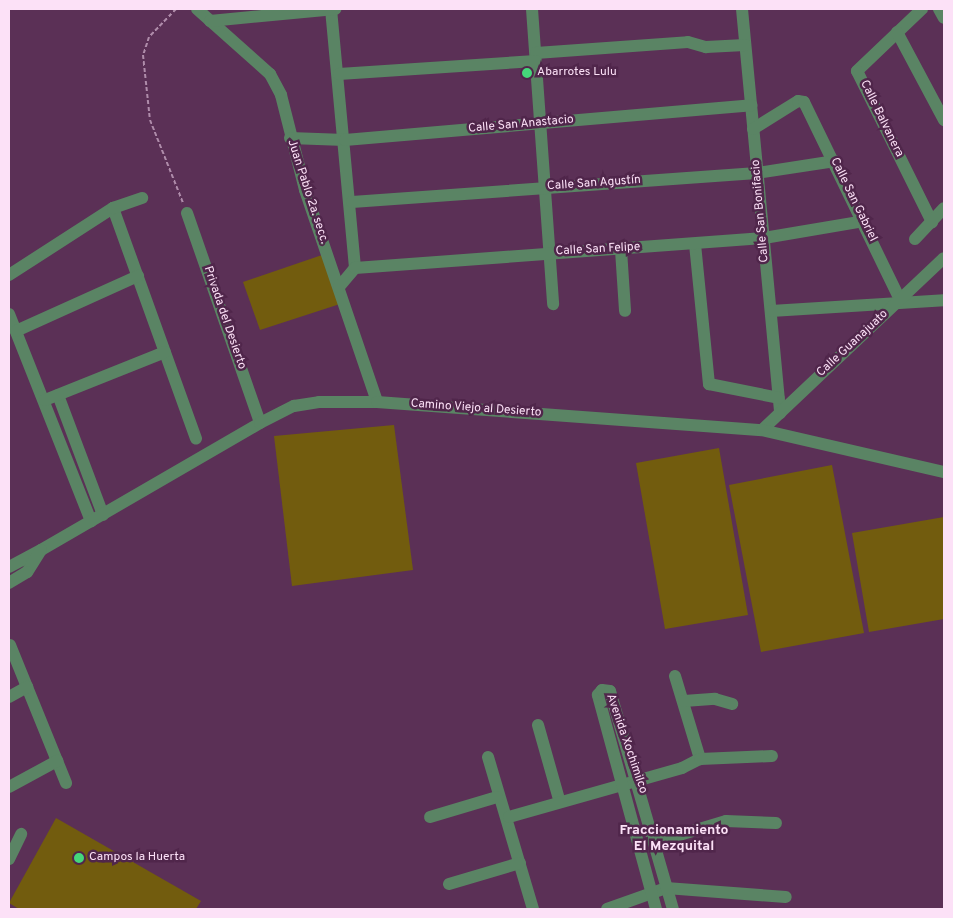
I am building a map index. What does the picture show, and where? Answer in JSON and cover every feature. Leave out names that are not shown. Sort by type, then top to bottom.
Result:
[{"type":"street","name":"Juan Pablo 2a. secc.","points":[[197,9],[270,74],[281,95],[290,138],[377,402]]},
{"type":"street","points":[[331,9],[352,202],[355,268],[339,288]]},
{"type":"street","points":[[210,21],[335,9]]},
{"type":"street","points":[[532,9],[553,252],[553,304]]},
{"type":"street","name":"Calle San Bonifacio","points":[[742,9],[780,413]]},
{"type":"street","name":"Calle Balvanera","points":[[922,9],[857,71],[932,222]]},
{"type":"street","points":[[939,9],[944,18]]},
{"type":"street","points":[[898,32],[944,120]]},
{"type":"street","points":[[339,74],[688,42],[706,47],[746,45]]},
{"type":"street","name":"Calle San Gabriel","points":[[753,129],[798,100],[804,102],[835,161],[900,300]]},
{"type":"street","name":"Calle San Anastacio","points":[[290,138],[345,140],[751,105]]},
{"type":"street","name":"Calle San Agustín","points":[[352,202],[758,173],[835,161]]},
{"type":"street","points":[[9,275],[113,208],[142,198]]},
{"type":"street","points":[[113,208],[196,439]]},
{"type":"street","points":[[915,239],[944,208]]},
{"type":"street","name":"Privada del Desierto","points":[[187,214],[260,423]]},
{"type":"street","name":"Calle San Felipe","points":[[355,268],[553,252],[621,250],[764,238],[864,221]]},
{"type":"street","points":[[695,244],[709,384],[779,398]]},
{"type":"street","points":[[621,250],[625,311]]},
{"type":"street","name":"Calle Guanajuato","points":[[762,430],[944,258]]},
{"type":"street","points":[[16,331],[138,276]]},
{"type":"street","points":[[771,311],[900,300],[944,300]]},
{"type":"street","points":[[9,314],[45,400],[91,521]]},
{"type":"street","points":[[45,400],[165,352]]},
{"type":"street","points":[[58,395],[103,515]]},
{"type":"street","name":"Camino Viejo al Desierto","points":[[9,567],[103,515],[260,423],[294,406],[377,402],[762,430],[944,472]]},
{"type":"street","name":"Camino Viejo al Desierto","points":[[9,582],[27,572],[41,550]]},
{"type":"street","points":[[10,644],[66,783]]},
{"type":"street","points":[[675,676],[700,759]]},
{"type":"street","points":[[9,697],[27,687]]},
{"type":"street","name":"Avenida Xochimilco","points":[[656,909],[624,783],[598,695],[602,690],[610,692],[638,779],[673,909]]},
{"type":"street","points":[[684,701],[715,699],[732,704]]},
{"type":"street","points":[[538,725],[559,799]]},
{"type":"street","points":[[509,816],[559,799],[682,768],[700,759],[772,756]]},
{"type":"street","points":[[488,757],[497,797],[509,816],[533,909]]},
{"type":"street","points":[[9,787],[57,761]]},
{"type":"street","points":[[430,817],[497,797]]},
{"type":"street","points":[[656,842],[726,821],[776,823]]},
{"type":"street","points":[[9,859],[21,834]]},
{"type":"street","points":[[449,884],[520,863]]},
{"type":"street","points":[[606,909],[666,888],[786,897]]},
{"type":"path","points":[[176,9],[149,37],[144,55],[150,120],[187,214]]},
{"type":"shaded area","points":[[322,255],[340,304],[260,330],[243,282]]},
{"type":"shaded area","points":[[394,425],[413,570],[292,586],[274,436]]},
{"type":"shaded area","points":[[719,448],[748,615],[665,629],[636,463]]},
{"type":"shaded area","points":[[832,465],[864,633],[761,652],[729,485]]},
{"type":"shaded area","points":[[944,517],[944,619],[869,632],[852,533]]},
{"type":"shaded area","name":"Campos la Huerta","points":[[56,818],[201,901],[196,909],[19,909],[9,903]]},
{"type":"place","name":"Abarrotes Lulu","points":[[527,73]]},
{"type":"place","name":"Campos la Huerta","points":[[79,858]]},
{"type":"district","name":"Fraccionamiento El Mezquital","points":[[674,840]]}]
